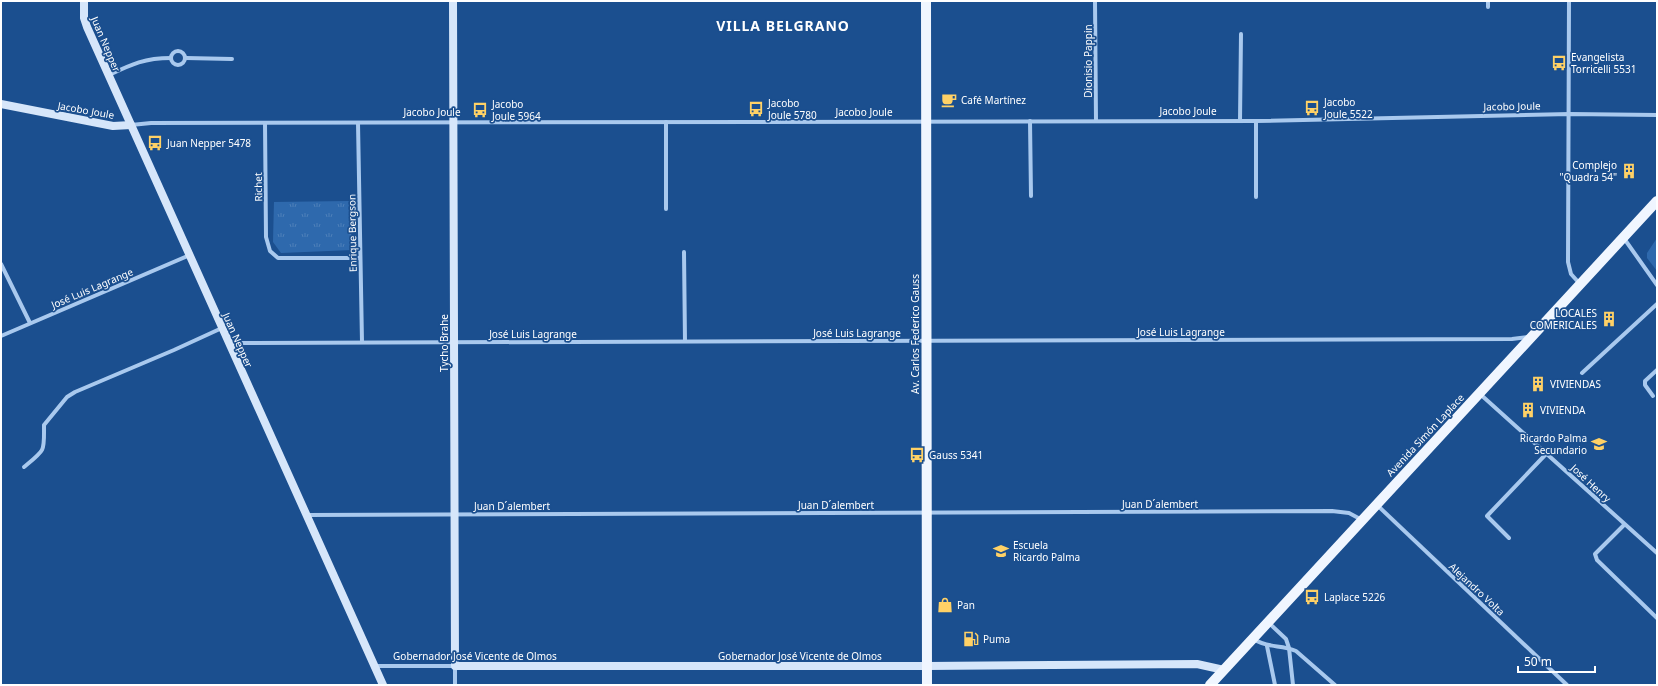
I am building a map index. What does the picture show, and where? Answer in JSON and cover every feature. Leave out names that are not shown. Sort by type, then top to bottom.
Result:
[{"type":"main road","name":"Juan Nepper","points":[[84,1],[84,18],[87,28],[383,685]]},
{"type":"main road","name":"Tycho Brahe","points":[[453,1],[454,666]]},
{"type":"main road","name":"Av. Carlos Federico Gauss","points":[[926,1],[927,685]]},
{"type":"main road","name":"Jacobo Joule","points":[[1,104],[113,126],[131,125]]},
{"type":"main road","name":"Avenida Simón Laplace","points":[[1210,685],[1657,201]]},
{"type":"main road","name":"Gobernador José Vicente de Olmos","points":[[454,666],[927,666],[1197,664],[1224,670]]},
{"type":"street","name":"Dionisio Pappin","points":[[1095,1],[1096,121]]},
{"type":"street","points":[[1488,1],[1488,7]]},
{"type":"street","points":[[1568,1],[1570,114],[1568,262],[1571,274],[1580,284]]},
{"type":"street","points":[[1240,121],[1241,34]]},
{"type":"street","points":[[171,58],[177,51],[183,53],[186,58]]},
{"type":"street","points":[[109,76],[141,60],[171,58]]},
{"type":"street","points":[[171,58],[172,62],[177,66],[183,64],[186,58]]},
{"type":"street","points":[[186,58],[232,59]]},
{"type":"street","name":"Jacobo Joule","points":[[131,125],[151,123],[358,122],[1256,121],[1570,114],[1657,115]]},
{"type":"street","points":[[1030,121],[1031,196]]},
{"type":"street","points":[[1256,121],[1256,197]]},
{"type":"street","name":"Enrique Bergson","points":[[358,122],[362,342]]},
{"type":"street","points":[[666,122],[666,209]]},
{"type":"street","name":"Richet","points":[[265,123],[266,236],[270,251],[278,258],[360,258]]},
{"type":"street","points":[[1623,237],[1657,285]]},
{"type":"street","points":[[684,252],[685,342]]},
{"type":"street","name":"José Luis Lagrange","points":[[1,336],[190,255]]},
{"type":"street","points":[[1,264],[30,323]]},
{"type":"street","points":[[1582,373],[1657,304]]},
{"type":"street","points":[[24,467],[42,451],[45,445],[44,424],[67,397],[75,392],[222,328]]},
{"type":"street","name":"José Luis Lagrange","points":[[229,343],[1512,339],[1532,336]]},
{"type":"street","points":[[1653,396],[1645,385],[1645,381],[1657,370]]},
{"type":"street","name":"José Henry","points":[[1479,393],[1547,453],[1624,525],[1657,553]]},
{"type":"street","points":[[1509,538],[1488,516],[1547,453]]},
{"type":"street","name":"Alejandro Volta","points":[[1376,505],[1567,685]]},
{"type":"street","name":"Juan D´alembert","points":[[307,515],[1332,511],[1349,513],[1363,520]]},
{"type":"street","points":[[1624,525],[1595,554],[1597,560],[1657,618]]},
{"type":"street","points":[[1268,622],[1286,639],[1289,648],[1292,685]]},
{"type":"street","points":[[1253,639],[1267,646],[1289,648],[1301,655],[1335,685]]},
{"type":"street","points":[[1267,646],[1275,685]]},
{"type":"street","name":"Gobernador José Vicente de Olmos","points":[[375,666],[454,666]]},
{"type":"street","name":"Tycho Brahe","points":[[454,666],[455,685]]},
{"type":"green space","points":[[350,201],[352,250],[281,253],[273,242],[274,202]]},
{"type":"green space","points":[[1657,238],[1657,271],[1647,258],[1647,253]]},
{"type":"place","name":"Evangelista Torricelli 5531","points":[[1559,63]]},
{"type":"place","name":"Café Martínez","points":[[949,100]]},
{"type":"place","name":"Jacobo Joule 5522","points":[[1312,108]]},
{"type":"place","name":"Jacobo Joule 5780","points":[[756,109]]},
{"type":"place","name":"Jacobo Joule 5964","points":[[480,110]]},
{"type":"place","name":"Juan Nepper 5478","points":[[155,143]]},
{"type":"place","name":"Complejo \"Quadra 54\"","points":[[1629,171]]},
{"type":"place","name":"LOCALES COMERICALES","points":[[1609,319]]},
{"type":"place","name":"VIVIENDAS","points":[[1538,384]]},
{"type":"place","name":"VIVIENDA","points":[[1528,410]]},
{"type":"place","name":"Ricardo Palma Secundario","points":[[1599,444]]},
{"type":"place","name":"Gauss 5341","points":[[917,455]]},
{"type":"place","name":"Escuela Ricardo Palma","points":[[1001,551]]},
{"type":"place","name":"Laplace 5226","points":[[1312,597]]},
{"type":"place","name":"Pan","points":[[945,605]]},
{"type":"place","name":"Puma","points":[[971,639]]},
{"type":"district","name":"VILLA BELGRANO","points":[[783,25]]}]
